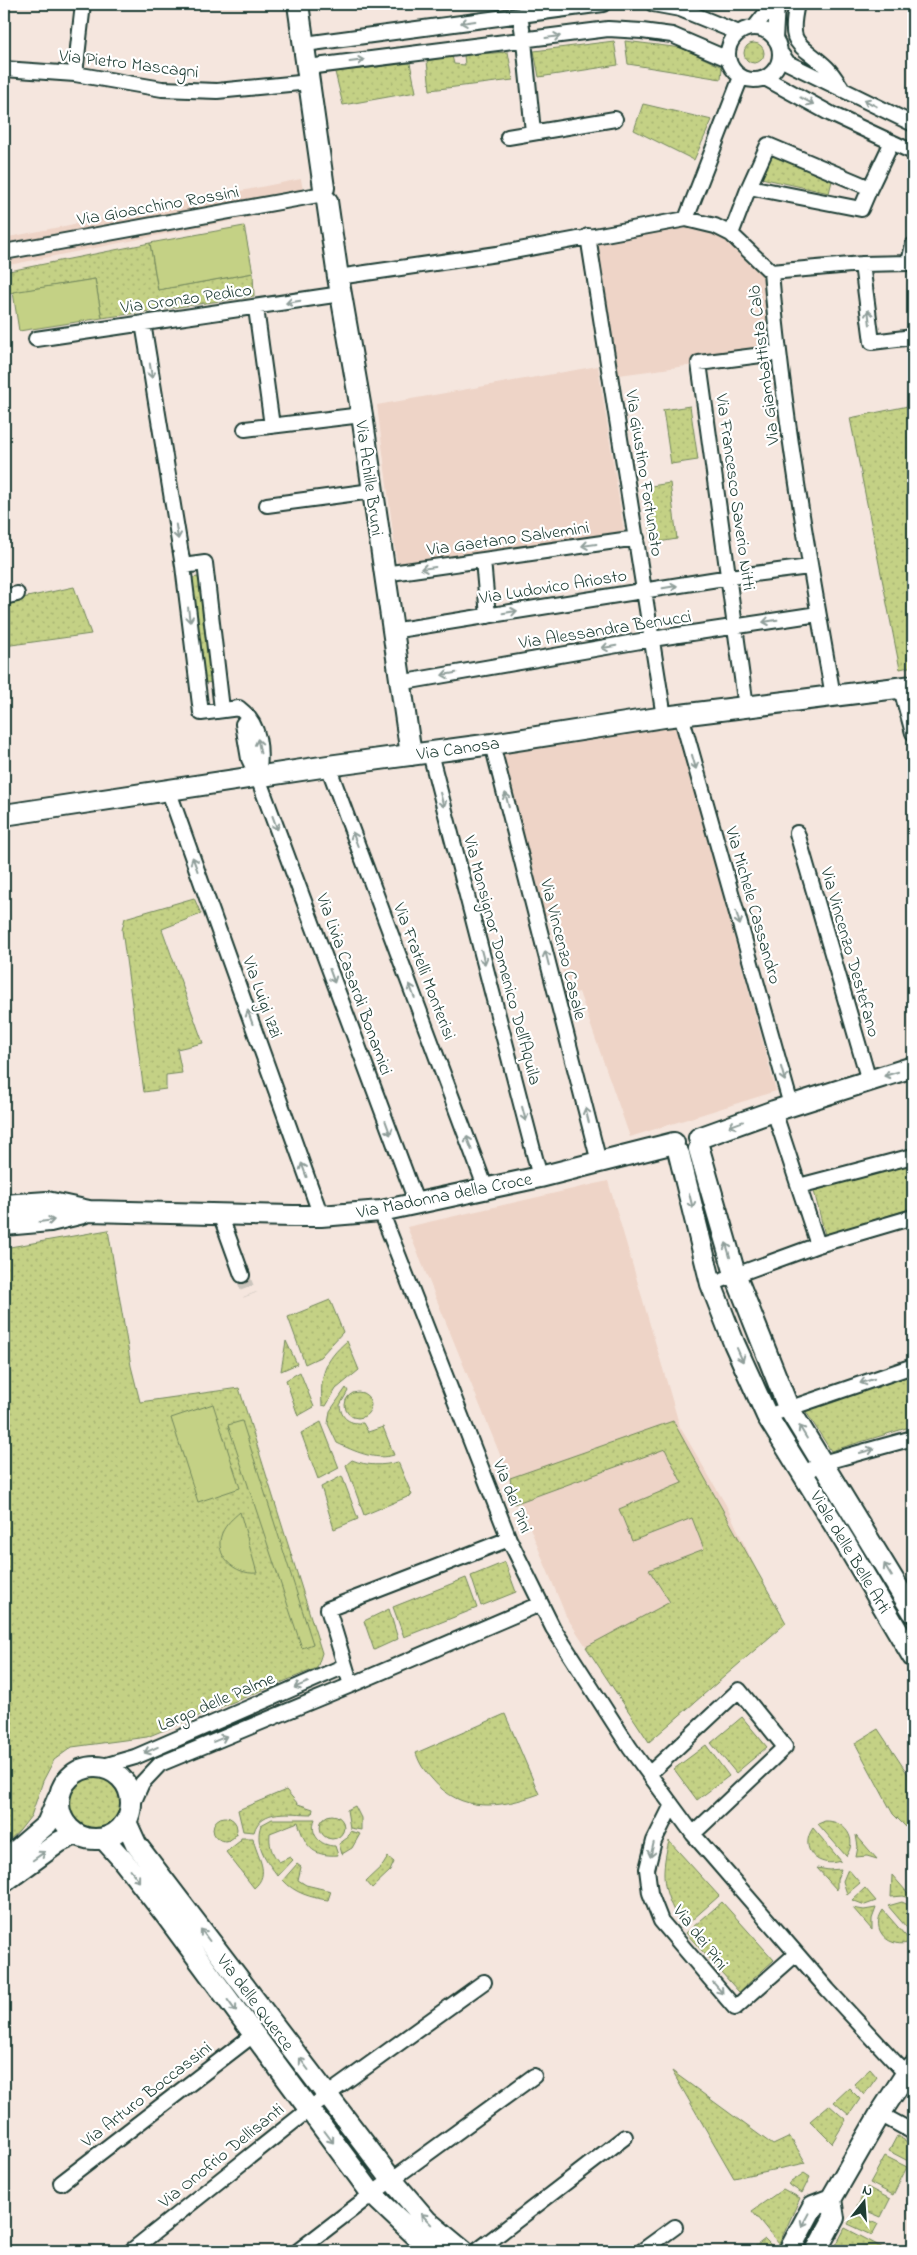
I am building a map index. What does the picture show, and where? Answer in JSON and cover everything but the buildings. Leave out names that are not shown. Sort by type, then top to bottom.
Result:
[{"type":"street","points":[[76,74],[83,4]]},
{"type":"street","name":"Via Achille Bruni","points":[[298,4],[305,44],[323,195],[362,415],[399,683],[420,754]]},
{"type":"street","points":[[305,44],[600,4]]},
{"type":"street","points":[[653,4],[680,8],[739,33]]},
{"type":"street","points":[[775,4],[776,68],[764,78],[757,80],[741,77],[730,66],[728,59],[730,44],[739,33],[754,28],[775,4]]},
{"type":"street","points":[[797,4],[792,26],[799,46],[828,69],[843,90]]},
{"type":"street","points":[[520,15],[533,132]]},
{"type":"street","points":[[754,28],[769,33],[788,62],[913,124]]},
{"type":"street","name":"Via Pietro Mascagni","points":[[4,69],[76,74],[162,90],[218,91],[524,40],[608,29],[672,35],[728,59]]},
{"type":"street","points":[[686,219],[741,77]]},
{"type":"street","points":[[764,78],[831,114],[913,152]]},
{"type":"street","points":[[508,137],[615,119]]},
{"type":"street","points":[[749,187],[861,209],[892,142]]},
{"type":"street","points":[[731,234],[768,145],[870,188]]},
{"type":"street","name":"Via Gioacchino Rossini","points":[[4,252],[323,195]]},
{"type":"street","name":"Via Giambattista Calò","points":[[339,286],[588,236],[686,219],[715,226],[731,234],[771,272],[778,352],[809,567],[833,696]]},
{"type":"street","name":"Via Giustino Fortunato","points":[[588,236],[652,639],[672,716]]},
{"type":"street","points":[[771,272],[862,264],[909,263],[913,245]]},
{"type":"street","points":[[862,264],[872,342],[913,337]]},
{"type":"street","name":"Via Oronzo Pedico","points":[[36,339],[256,308],[339,286]]},
{"type":"street","points":[[256,308],[272,426]]},
{"type":"street","points":[[143,323],[183,566],[201,713],[222,709],[205,563],[183,566]]},
{"type":"street","name":"Via Francesco Saverio Nitti","points":[[746,707],[730,577],[699,363],[778,352]]},
{"type":"street","points":[[245,429],[362,415]]},
{"type":"street","points":[[267,505],[372,491]]},
{"type":"street","name":"Via Gaetano Salvemini","points":[[384,574],[637,538]]},
{"type":"street","points":[[483,560],[488,616]]},
{"type":"street","name":"Via Ludovico Ariosto","points":[[392,631],[730,577],[809,567]]},
{"type":"street","name":"Via Alessandra Benucci","points":[[399,683],[652,639],[818,614]]},
{"type":"street","points":[[907,688],[913,733]]},
{"type":"street","name":"Via Canosa","points":[[4,815],[170,792],[328,766],[492,744],[672,716],[907,688]]},
{"type":"street","name":"Via Livia Casardi Bonamici","points":[[222,709],[239,708],[247,714],[248,718],[243,724],[249,759],[258,778],[417,1204]]},
{"type":"street","name":"Via Michele Cassandro","points":[[672,716],[783,1108],[799,1186],[818,1246]]},
{"type":"street","name":"Via Vincenzo Casale","points":[[492,744],[599,1162]]},
{"type":"street","name":"Via Monsignor Domenico Dell'Aquila","points":[[420,754],[540,1177]]},
{"type":"street","name":"Via Fratelli Monterisi","points":[[328,766],[486,1189]]},
{"type":"street","name":"Via Luigi Izzi","points":[[170,792],[321,1216]]},
{"type":"street","name":"Via Vincenzo Destefano","points":[[797,833],[869,1080]]},
{"type":"street","name":"Via Madonna della Croce","points":[[4,1206],[47,1202],[89,1211],[321,1216],[381,1212],[599,1162],[676,1149],[689,1157],[699,1144],[783,1108],[913,1067]]},
{"type":"street","name":"Viale delle Belle Arti","points":[[699,1144],[735,1274],[788,1407],[913,1612]]},
{"type":"street","name":"Viale delle Belle Arti","points":[[676,1149],[711,1284],[734,1343],[767,1416],[913,1657]]},
{"type":"street","points":[[799,1186],[913,1156]]},
{"type":"street","name":"Via Madonna della Croce","points":[[4,1225],[50,1221],[89,1211]]},
{"type":"street","name":"Via dei Pini","points":[[381,1212],[509,1539],[540,1604],[630,1748],[693,1834],[796,1954],[910,2071]]},
{"type":"street","points":[[220,1214],[242,1275]]},
{"type":"street","points":[[711,1284],[818,1246],[913,1217]]},
{"type":"street","points":[[767,1416],[788,1407],[913,1366]]},
{"type":"street","points":[[822,1463],[913,1438]]},
{"type":"street","name":"Viale delle Belle Arti","points":[[803,1474],[822,1463]]},
{"type":"street","points":[[351,1685],[328,1610],[509,1539]]},
{"type":"street","name":"Largo delle Palme","points":[[129,1815],[142,1783],[160,1764],[540,1604]]},
{"type":"street","name":"Largo delle Palme","points":[[100,1767],[135,1757],[345,1666]]},
{"type":"street","points":[[649,1774],[739,1690],[786,1747],[693,1834]]},
{"type":"street","points":[[4,1861],[47,1824],[62,1787],[68,1777],[83,1769],[100,1767],[111,1770],[120,1777],[127,1786],[131,1797],[129,1815],[113,1835],[104,1839],[85,1838],[76,1834],[62,1819],[58,1809],[58,1798]]},
{"type":"street","name":"Via dei Pini","points":[[672,1805],[654,1841],[648,1870],[650,1893],[661,1921],[678,1943],[736,2008],[796,1954]]},
{"type":"street","name":"Via delle Querce","points":[[129,1815],[136,1844],[331,2092],[392,2180],[427,2220],[463,2251]]},
{"type":"street","points":[[4,1882],[59,1842],[76,1834]]},
{"type":"street","name":"Via delle Querce","points":[[104,1839],[122,1859],[372,2194],[432,2251]]},
{"type":"street","points":[[331,2092],[484,1982]]},
{"type":"street","name":"Via Arturo Boccassini","points":[[62,2183],[253,2035]]},
{"type":"street","points":[[789,2251],[813,2206],[831,2199],[880,2114],[910,2071]]},
{"type":"street","points":[[298,2251],[372,2194],[534,2076]]},
{"type":"street","name":"Via Onofrio Dellisanti","points":[[131,2251],[331,2092]]},
{"type":"street","points":[[880,2114],[913,2132]]},
{"type":"street","points":[[477,2251],[625,2137]]},
{"type":"street","points":[[816,2251],[834,2218],[831,2199]]},
{"type":"street","points":[[642,2251],[675,2227]]},
{"type":"shaded area","points":[[301,179],[306,206],[4,266],[4,238]]},
{"type":"shaded area","points":[[706,219],[775,269],[788,357],[686,366],[604,377],[578,234]]},
{"type":"shaded area","points":[[598,366],[624,531],[397,565],[377,405]]},
{"type":"shaded area","points":[[676,722],[776,1091],[630,1137],[579,992],[564,996],[565,981],[549,918],[542,913],[499,751]]},
{"type":"shaded area","points":[[608,1181],[680,1427],[726,1505],[767,1593],[649,1742],[566,1616],[407,1227]]},
{"type":"green space","points":[[614,41],[618,65],[539,77],[534,51]]},
{"type":"green space","points":[[625,41],[682,48],[722,67],[721,79],[628,64]]},
{"type":"green space","points":[[754,43],[761,46],[764,53],[761,60],[754,63],[747,60],[744,53],[747,46]]},
{"type":"green space","points":[[508,52],[513,80],[430,90],[427,61],[452,56],[454,64],[465,65],[464,55]]},
{"type":"green space","points":[[410,63],[416,92],[343,105],[335,72]]},
{"type":"green space","points":[[643,104],[712,120],[694,160],[634,130]]},
{"type":"green space","points":[[771,151],[833,177],[829,193],[761,178]]},
{"type":"green space","points":[[244,226],[253,273],[158,290],[150,243]]},
{"type":"green space","points":[[150,243],[158,290],[253,273],[254,296],[102,318],[95,279],[4,294],[4,272]]},
{"type":"green space","points":[[95,279],[102,318],[19,331],[13,292]]},
{"type":"green space","points":[[913,405],[913,666],[900,669],[850,418]]},
{"type":"green space","points":[[690,406],[698,460],[671,464],[663,410]]},
{"type":"green space","points":[[670,483],[677,539],[652,543],[645,487]]},
{"type":"green space","points":[[203,576],[215,682],[205,683],[192,578]]},
{"type":"green space","points":[[74,587],[91,634],[4,646],[4,602]]},
{"type":"green space","points":[[194,898],[201,914],[162,929],[203,1043],[177,1049],[182,1073],[166,1075],[166,1089],[144,1092],[122,930],[125,918]]},
{"type":"green space","points":[[907,1162],[913,1182],[913,1208],[825,1235],[814,1191]]},
{"type":"green space","points":[[108,1230],[131,1366],[140,1402],[239,1388],[322,1653],[317,1668],[147,1737],[72,1747],[54,1760],[43,1781],[31,1816],[4,1845],[4,1248]]},
{"type":"green space","points":[[330,1300],[343,1332],[320,1357],[305,1364],[288,1317]]},
{"type":"green space","points":[[286,1341],[297,1364],[281,1371]]},
{"type":"green space","points":[[347,1341],[359,1370],[336,1389],[326,1406],[322,1405],[322,1385],[325,1369],[333,1355]]},
{"type":"green space","points":[[300,1372],[314,1407],[298,1416],[286,1380]]},
{"type":"green space","points":[[913,1372],[913,1426],[831,1451],[803,1407]]},
{"type":"green space","points":[[346,1388],[348,1391],[340,1405],[344,1417],[354,1423],[363,1423],[368,1432],[383,1427],[394,1455],[387,1457],[372,1456],[337,1443],[328,1424],[330,1411]]},
{"type":"green space","points":[[358,1392],[367,1396],[371,1405],[367,1414],[358,1418],[349,1414],[345,1405],[349,1396]]},
{"type":"green space","points":[[213,1404],[240,1488],[198,1502],[171,1418]]},
{"type":"green space","points":[[242,1421],[313,1644],[302,1648],[228,1425]]},
{"type":"green space","points":[[673,1421],[786,1623],[649,1742],[586,1647],[670,1602],[649,1570],[704,1549],[692,1518],[632,1541],[619,1509],[682,1483],[665,1449],[514,1504],[510,1478]]},
{"type":"green space","points":[[321,1422],[339,1468],[318,1479],[301,1433]]},
{"type":"green space","points":[[352,1460],[375,1465],[398,1462],[412,1495],[364,1515],[346,1465]]},
{"type":"green space","points":[[342,1476],[358,1519],[334,1529],[321,1487]]},
{"type":"green space","points":[[240,1512],[257,1573],[241,1571],[234,1567],[223,1556],[221,1549],[222,1533],[230,1521]]},
{"type":"green space","points":[[505,1562],[516,1592],[481,1606],[471,1576]]},
{"type":"green space","points":[[466,1578],[477,1608],[404,1637],[393,1607]]},
{"type":"green space","points":[[389,1609],[398,1639],[374,1650],[364,1621]]},
{"type":"green space","points":[[505,1714],[539,1794],[496,1805],[469,1803],[443,1790],[422,1767],[416,1753]]},
{"type":"green space","points":[[742,1717],[767,1747],[736,1773],[711,1743]]},
{"type":"green space","points":[[878,1729],[913,1782],[913,1834],[893,1814],[855,1743]]},
{"type":"green space","points":[[706,1745],[729,1776],[697,1800],[674,1769]]},
{"type":"green space","points":[[90,1778],[100,1778],[113,1785],[120,1798],[120,1808],[113,1821],[100,1828],[90,1828],[81,1824],[74,1817],[70,1808],[70,1798],[74,1789],[81,1782]]},
{"type":"green space","points":[[286,1790],[298,1804],[313,1809],[312,1814],[286,1813],[270,1815],[258,1824],[254,1832],[243,1831],[238,1810]]},
{"type":"green space","points":[[355,1806],[361,1818],[361,1830],[350,1828],[347,1810]]},
{"type":"green space","points":[[332,1815],[337,1816],[343,1822],[343,1832],[337,1838],[332,1839],[327,1838],[321,1832],[320,1827],[321,1822],[327,1816]]},
{"type":"green space","points":[[225,1817],[230,1818],[236,1824],[236,1834],[230,1840],[225,1841],[220,1840],[214,1834],[213,1829],[214,1824],[220,1818]]},
{"type":"green space","points":[[272,1819],[315,1819],[313,1830],[317,1838],[325,1844],[335,1846],[338,1855],[315,1852],[303,1837],[298,1822],[270,1833],[271,1848],[279,1862],[290,1857],[293,1860],[278,1876],[262,1852],[259,1839],[261,1825]]},
{"type":"green space","points":[[825,1821],[838,1824],[848,1832],[851,1843],[850,1850],[846,1856],[818,1824]]},
{"type":"green space","points":[[813,1828],[841,1861],[825,1862],[818,1860],[813,1855],[809,1850],[808,1843]]},
{"type":"green space","points":[[350,1831],[360,1834],[352,1848],[342,1854],[339,1844],[347,1838]]},
{"type":"green space","points":[[856,1835],[877,1859],[867,1856],[856,1857],[858,1847]]},
{"type":"green space","points":[[241,1838],[253,1838],[261,1864],[262,1876],[254,1888],[226,1852],[240,1841]]},
{"type":"green space","points":[[669,1841],[719,1896],[683,1928],[671,1905],[665,1886],[664,1866]]},
{"type":"green space","points":[[388,1857],[394,1862],[390,1871],[372,1888],[366,1881],[383,1865]]},
{"type":"green space","points":[[297,1864],[301,1867],[298,1880],[306,1885],[331,1891],[328,1900],[304,1894],[287,1885],[283,1880]]},
{"type":"green space","points":[[817,1868],[841,1869],[837,1879],[837,1890]]},
{"type":"green space","points":[[848,1869],[860,1883],[847,1894],[843,1881]]},
{"type":"green space","points":[[892,1875],[913,1899],[902,1896],[891,1897]]},
{"type":"green space","points":[[865,1888],[876,1901],[865,1905],[852,1900]]},
{"type":"green space","points":[[722,1902],[774,1960],[739,1992],[686,1933]]},
{"type":"green space","points":[[902,1902],[913,1907],[913,1935],[888,1906]]},
{"type":"green space","points":[[853,1908],[864,1910],[876,1908],[872,1919],[872,1930]]},
{"type":"green space","points":[[883,1910],[911,1942],[896,1943],[889,1941],[884,1936],[880,1931],[879,1925],[879,1917]]},
{"type":"green space","points":[[870,2069],[877,2077],[864,2095],[854,2084]]},
{"type":"green space","points":[[672,2071],[773,2145],[790,2137],[806,2163],[734,2178]]},
{"type":"green space","points":[[849,2088],[860,2099],[849,2115],[834,2102]]},
{"type":"green space","points":[[829,2105],[846,2120],[832,2143],[810,2121]]},
{"type":"green space","points":[[897,2136],[913,2145],[913,2154],[910,2162],[889,2151]]},
{"type":"green space","points":[[885,2156],[907,2167],[893,2195],[870,2183]]},
{"type":"green space","points":[[804,2173],[810,2177],[802,2193],[788,2184]]},
{"type":"green space","points":[[867,2187],[890,2199],[881,2217],[857,2207]]},
{"type":"green space","points":[[783,2189],[800,2198],[779,2244],[752,2211]]},
{"type":"green space","points":[[854,2214],[878,2224],[872,2235],[848,2224]]},
{"type":"green space","points":[[845,2228],[885,2249],[884,2251],[833,2251]]},
{"type":"green space","points":[[765,2239],[777,2251],[749,2251]]},
{"type":"tunnel","points":[[242,1275],[250,1295]]}]
